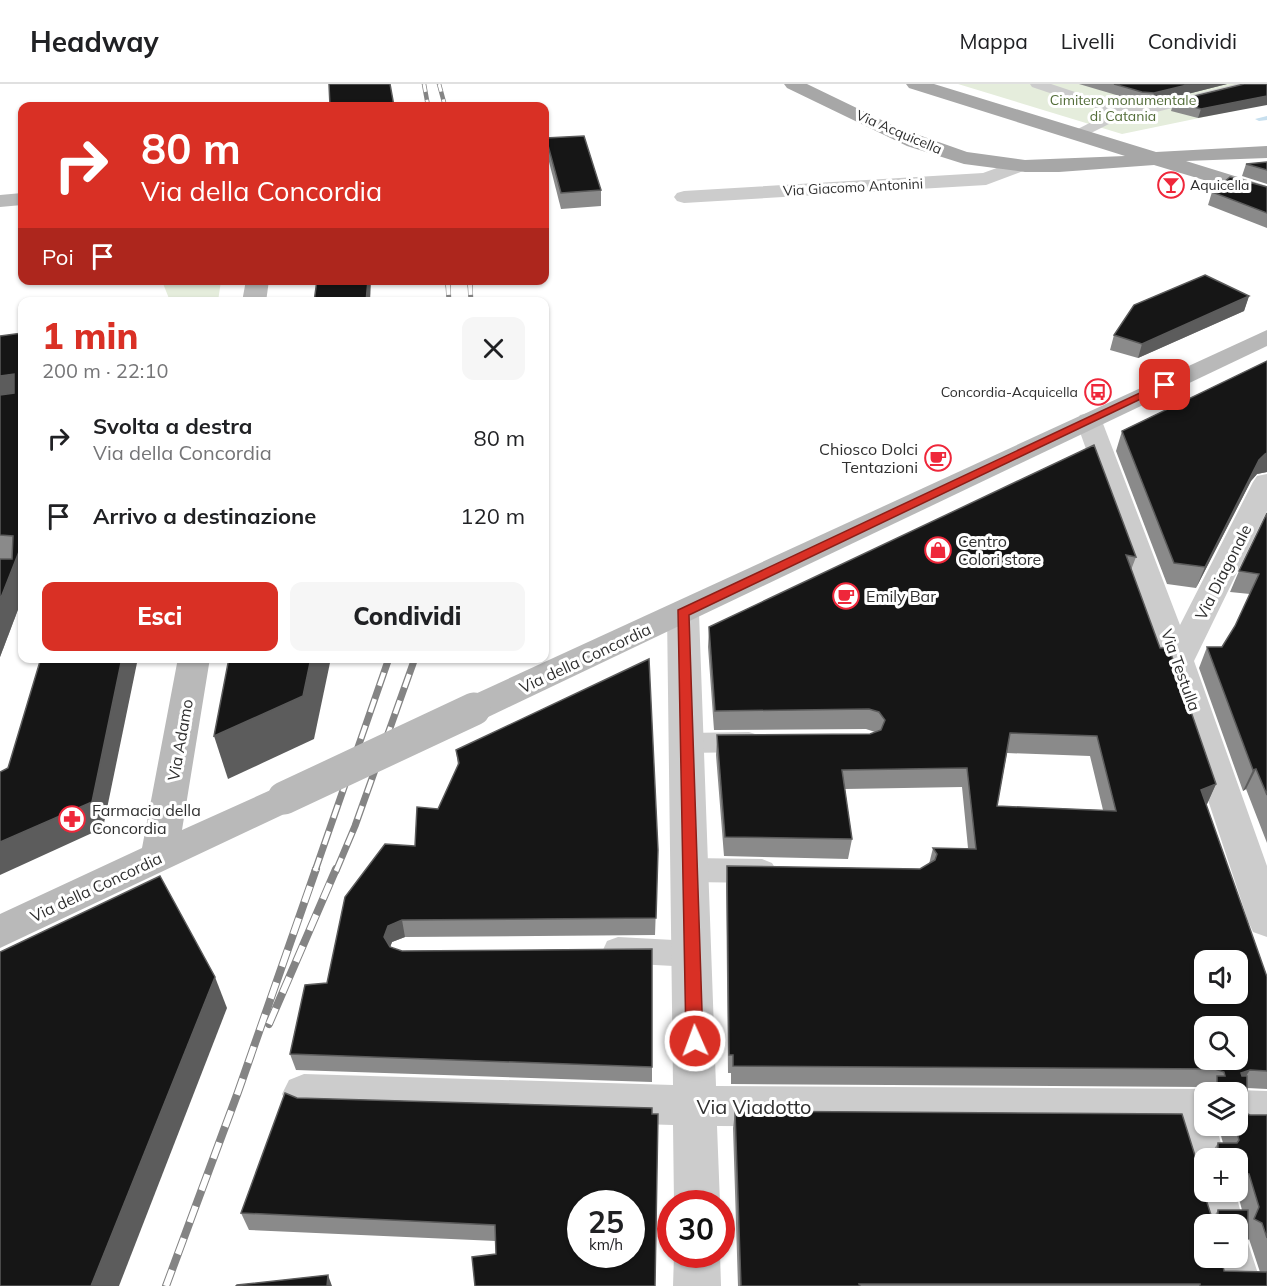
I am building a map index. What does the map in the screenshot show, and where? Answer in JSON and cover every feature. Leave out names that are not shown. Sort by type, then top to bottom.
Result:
[{"type":"main road","name":"Via Acquicella","points":[[793,84],[930,148],[958,156],[1019,166],[1154,159]]},
{"type":"main road","name":"Via Acquicella","points":[[915,84],[1267,193]]},
{"type":"main road","points":[[1154,159],[1189,154],[1267,152]]},
{"type":"main road","points":[[0,183],[18,181]]},
{"type":"main road","points":[[0,201],[18,199]]},
{"type":"main road","name":"Via della Concordia","points":[[0,932],[1267,337]]},
{"type":"main road","name":"Via Adamo","points":[[159,858],[193,663]]},
{"type":"street","points":[[1037,84],[1064,87],[1122,112]]},
{"type":"street","points":[[1077,135],[1122,112],[1152,109],[1253,84]]},
{"type":"street","name":"Via Giacomo Antonini","points":[[684,197],[986,179],[1019,166]]},
{"type":"street","name":"Via Testulla","points":[[1089,422],[1178,661],[1257,859],[1267,921]]},
{"type":"street","name":"Via Diagonale","points":[[1178,661],[1264,499]]},
{"type":"street","points":[[683,613],[697,1190]]},
{"type":"street","points":[[687,743],[770,742]]},
{"type":"street","points":[[690,870],[784,872]]},
{"type":"street","points":[[595,950],[655,950],[692,954]]},
{"type":"street","name":"Via Viadotto","points":[[304,1094],[696,1106],[1194,1109]]},
{"type":"street","points":[[1248,1110],[1267,1111]]},
{"type":"street","points":[[697,1268],[697,1286]]},
{"type":"street","points":[[1233,1268],[1238,1286]]},
{"type":"green space","name":"Cimitero monumentale di Catania","points":[[958,84],[1267,84],[1267,104],[1122,134]]},
{"type":"green space","points":[[164,285],[220,285],[219,297],[168,297]]},
{"type":"building","points":[[329,84],[390,84],[393,102],[330,102]]},
{"type":"building","points":[[1114,84],[1191,84],[1154,93]]},
{"type":"building","points":[[1244,84],[1267,84],[1267,96],[1201,109],[1174,101]]},
{"type":"building","points":[[584,136],[601,190],[561,193],[549,149],[549,138]]},
{"type":"building","points":[[1267,162],[1267,170],[1246,164]]},
{"type":"building","points":[[1230,177],[1267,187],[1267,213],[1212,192]]},
{"type":"building","points":[[1205,275],[1249,296],[1142,344],[1114,335],[1134,305]]},
{"type":"building","points":[[316,285],[368,285],[366,297],[315,297]]},
{"type":"building","points":[[18,334],[18,554],[0,600],[0,559],[12,559],[13,536],[0,535],[0,395],[14,393],[14,374],[0,376],[0,336]]},
{"type":"building","points":[[1267,361],[1267,453],[1259,460],[1205,567],[1174,563],[1122,431]]},
{"type":"building","points":[[1094,445],[1136,557],[1126,555],[1160,648],[1169,648],[1216,784],[1201,790],[1267,977],[1267,1071],[1250,1070],[1241,1073],[1242,1076],[1247,1076],[1247,1082],[1217,1082],[1217,1076],[1225,1076],[1224,1072],[1218,1070],[1248,1070],[1248,1016],[1194,1016],[1194,1069],[733,1066],[733,1055],[729,1055],[727,866],[920,869],[935,860],[937,854],[933,848],[976,849],[967,768],[842,770],[852,839],[725,837],[717,735],[870,734],[881,730],[885,720],[879,712],[869,709],[715,711],[709,627]],"holes":[[[1010,733],[1097,736],[1116,811],[997,806]]]},
{"type":"building","points":[[1267,513],[1267,795],[1256,769],[1253,770],[1207,647],[1222,647],[1235,626],[1259,574],[1239,571]]},
{"type":"building","points":[[649,659],[658,850],[656,918],[402,920],[388,926],[384,937],[390,947],[402,951],[652,949],[652,1067],[290,1054],[305,985],[327,983],[345,897],[385,844],[415,846],[417,807],[438,809],[459,763],[456,750]]},
{"type":"building","points":[[40,663],[121,663],[92,802],[0,842],[0,772],[8,768]]},
{"type":"building","points":[[228,663],[310,663],[303,696],[214,736]]},
{"type":"building","points":[[160,876],[215,977],[91,1286],[0,1286],[0,952]]},
{"type":"building","points":[[285,1093],[297,1098],[652,1108],[652,1114],[658,1114],[655,1286],[475,1286],[472,1257],[496,1254],[495,1225],[241,1213]]},
{"type":"building","points":[[735,1111],[1182,1114],[1194,1152],[1194,1202],[1207,1202],[1211,1214],[1194,1214],[1194,1268],[1267,1272],[1267,1286],[859,1284],[860,1286],[741,1286]]},
{"type":"building","points":[[1248,1114],[1267,1115],[1267,1238],[1262,1223],[1254,1219],[1259,1207],[1248,1174],[1248,1148],[1218,1148],[1218,1143],[1237,1143],[1238,1136],[1248,1136]]},
{"type":"building","points":[[1218,1210],[1248,1210],[1248,1214],[1218,1214]]},
{"type":"building","points":[[328,1275],[327,1286],[236,1286],[237,1285]]},
{"type":"waterway","points":[[1259,119],[1267,118]]},
{"type":"railway","points":[[424,84],[427,102]]},
{"type":"railway","points":[[439,84],[444,102]]},
{"type":"railway","points":[[448,285],[449,297]]},
{"type":"railway","points":[[470,285],[471,297]]},
{"type":"railway","points":[[315,871],[387,663]]},
{"type":"railway","points":[[336,871],[355,826],[413,663]]},
{"type":"railway","points":[[166,1286],[238,1092],[316,869]]},
{"type":"railway","points":[[269,1024],[336,869]]},
{"type":"place","name":"Aquicella","points":[[1171,185]]},
{"type":"place","name":"Concordia-Acquicella","points":[[1098,392]]},
{"type":"place","name":"Chiosco Dolci Tentazioni","points":[[938,458]]},
{"type":"place","name":"Centro Colori store","points":[[938,550]]},
{"type":"place","name":"Emily Bar","points":[[846,596]]},
{"type":"place","name":"Farmacia della Concordia","points":[[72,819]]},
{"type":"route","points":[[695,1041],[683,613],[1165,385]]}]
